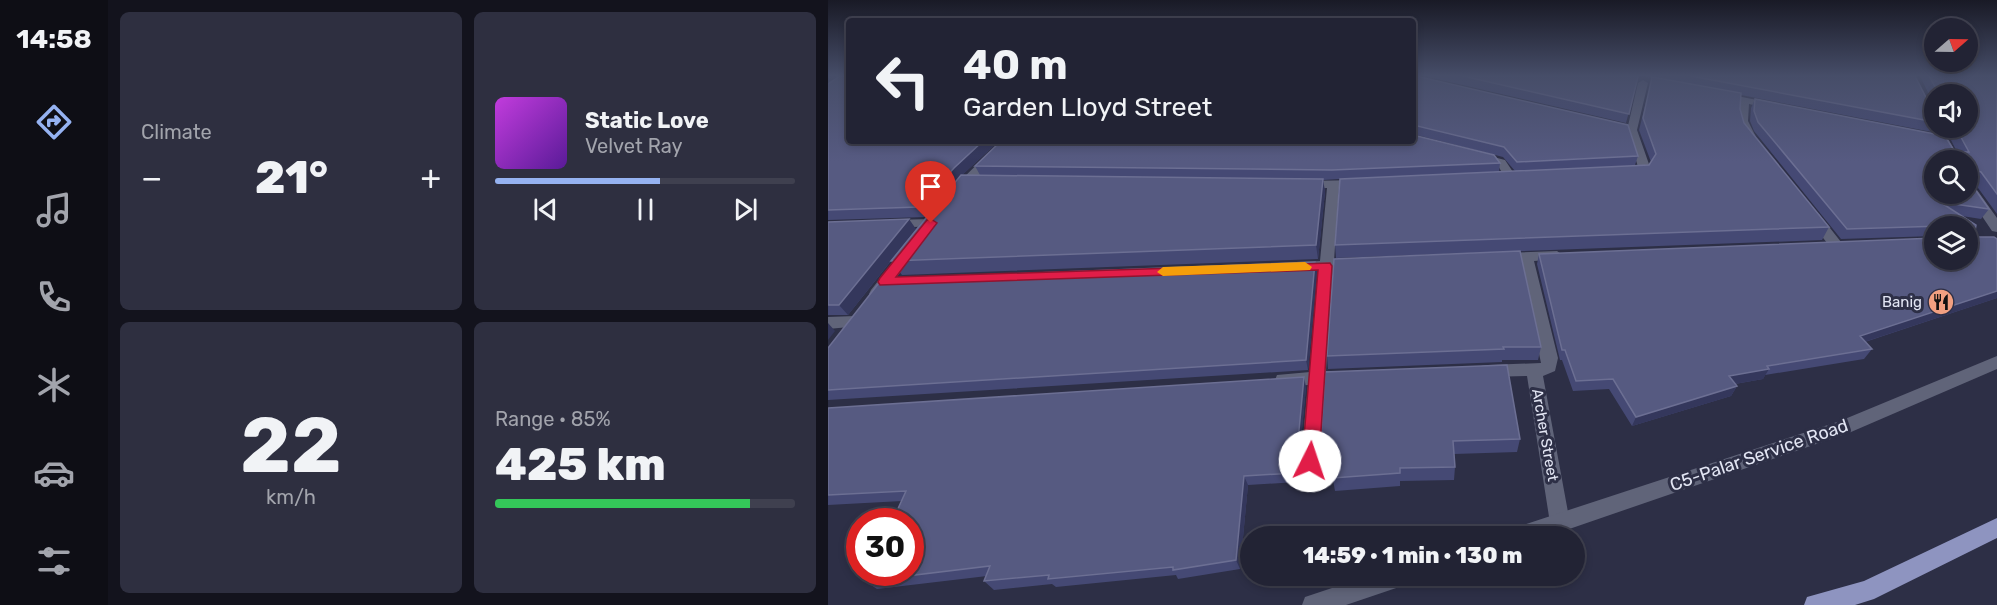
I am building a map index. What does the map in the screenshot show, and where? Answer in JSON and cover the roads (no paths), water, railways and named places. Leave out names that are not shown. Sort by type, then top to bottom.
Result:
[{"type":"main road","points":[[1815,605],[1866,591],[1997,528]]},
{"type":"street","points":[[1620,174],[1641,172],[1644,167],[1626,128],[1636,104]]},
{"type":"street","points":[[1744,104],[1743,121],[1756,145]]},
{"type":"street","points":[[1765,104],[1779,107]]},
{"type":"street","points":[[952,198],[1004,144]]},
{"type":"street","points":[[1466,153],[1501,162],[1510,178]]},
{"type":"street","points":[[965,182],[989,182]]},
{"type":"street","points":[[1297,185],[1368,184]]},
{"type":"street","points":[[1309,481],[1333,186]]},
{"type":"street","points":[[1978,200],[1997,228]]},
{"type":"street","points":[[1807,209],[1842,245],[1816,246]]},
{"type":"street","points":[[842,339],[934,219],[874,224]]},
{"type":"street","points":[[1491,259],[1573,255]]},
{"type":"street","points":[[1526,257],[1550,358],[1546,369],[1534,370]]},
{"type":"street","points":[[1278,268],[1373,264]]},
{"type":"street","points":[[885,282],[908,281]]},
{"type":"street","points":[[828,323],[861,314]]},
{"type":"street","name":"C5-Palar Service Road","points":[[1551,526],[1845,427],[1997,362]]},
{"type":"street","name":"Archer Street","points":[[1465,372],[1534,370],[1560,523]]},
{"type":"street","points":[[1269,381],[1362,376]]},
{"type":"street","points":[[1313,605],[1370,586]]},
{"type":"place","name":"Banig","points":[[1941,302]]}]
